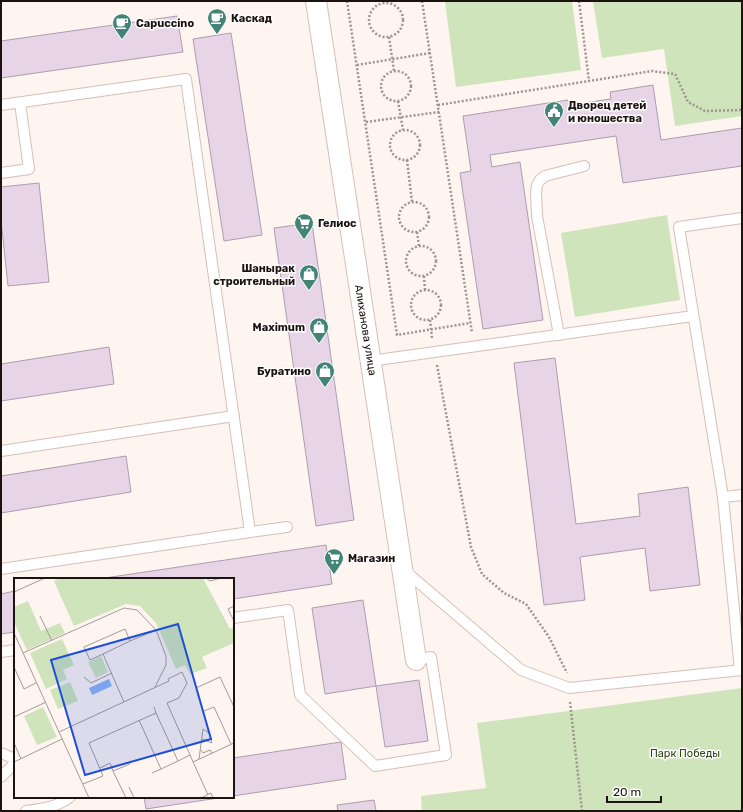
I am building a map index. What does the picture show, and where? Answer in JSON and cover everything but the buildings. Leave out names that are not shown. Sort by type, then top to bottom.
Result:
[{"type":"street","name":"Алиханова улица","points":[[316,1],[416,660]]},
{"type":"lane","points":[[1,105],[186,79],[250,532]]},
{"type":"lane","points":[[1,173],[29,169],[20,103]]},
{"type":"lane","points":[[559,335],[537,216],[537,185],[545,176],[584,166]]},
{"type":"lane","points":[[402,568],[521,670],[568,688],[741,670],[723,497],[679,227],[742,218]]},
{"type":"lane","points":[[370,361],[693,316]]},
{"type":"lane","points":[[1,451],[234,416]]},
{"type":"lane","points":[[723,497],[742,495]]},
{"type":"lane","points":[[1,569],[287,527]]},
{"type":"lane","points":[[234,618],[288,610],[300,694],[375,766],[446,756],[431,657],[416,660]]},
{"type":"lane","points":[[1,652],[14,650]]},
{"type":"lane","points":[[1,753],[14,759]]},
{"type":"lane","points":[[1,777],[14,764]]},
{"type":"lane","points":[[26,811],[59,804],[68,798]]},
{"type":"path","points":[[347,1],[397,335],[470,324]]},
{"type":"path","points":[[422,1],[440,112],[473,346]]},
{"type":"path","points":[[579,1],[589,82]]},
{"type":"path","points":[[384,2],[395,6],[401,12],[403,20],[401,29],[394,36],[389,37],[384,38],[375,34],[370,26],[369,17],[373,9],[384,2]]},
{"type":"path","points":[[389,37],[394,71]]},
{"type":"path","points":[[357,65],[430,52]]},
{"type":"path","points":[[402,71],[408,76],[412,84],[411,92],[406,98],[398,101],[390,100],[383,95],[381,87],[382,79],[387,73],[402,71]]},
{"type":"path","points":[[438,105],[652,71],[675,74],[688,102],[705,111],[742,110]]},
{"type":"path","points":[[398,101],[403,130]]},
{"type":"path","points":[[366,122],[440,112]]},
{"type":"path","points":[[403,130],[412,131],[418,136],[420,144],[419,152],[413,158],[407,160],[397,159],[391,153],[389,145],[391,137],[396,132],[403,130]]},
{"type":"path","points":[[407,160],[412,202]]},
{"type":"path","points":[[412,202],[422,203],[428,208],[430,216],[428,224],[423,230],[417,232],[407,231],[401,225],[399,217],[401,209],[406,204],[412,202]]},
{"type":"path","points":[[417,232],[419,246]]},
{"type":"path","points":[[419,246],[428,247],[434,252],[437,260],[435,268],[430,274],[424,276],[414,275],[408,269],[406,261],[408,254],[413,248],[419,246]]},
{"type":"path","points":[[424,276],[425,290]]},
{"type":"path","points":[[425,290],[433,291],[440,296],[442,304],[441,312],[435,318],[430,320],[427,321],[419,319],[413,313],[411,305],[413,297],[418,292],[425,290]]},
{"type":"path","points":[[430,320],[472,547],[482,574],[504,593],[526,604],[549,637],[567,672],[573,742],[582,811]]},
{"type":"green space","points":[[445,1],[572,1],[581,70],[456,87]]},
{"type":"green space","points":[[593,1],[742,1],[742,116],[675,126],[664,49],[602,58]]},
{"type":"green space","points":[[667,215],[680,300],[575,317],[561,233]]},
{"type":"green space","name":"Парк Победы","points":[[742,688],[742,811],[422,811],[421,796],[486,788],[477,723]]},
{"type":"place","name":"Каскад","points":[[217,35]]},
{"type":"place","name":"Capuccino","points":[[122,40]]},
{"type":"place","name":"Дворец детей и юношества","points":[[554,128]]},
{"type":"place","name":"Гелиос","points":[[304,240]]},
{"type":"place","name":"Шанырак строительный","points":[[309,291]]},
{"type":"place","name":"Maximum","points":[[319,344]]},
{"type":"place","name":"Буратино","points":[[325,388]]},
{"type":"place","name":"Магазин","points":[[334,575]]}]
